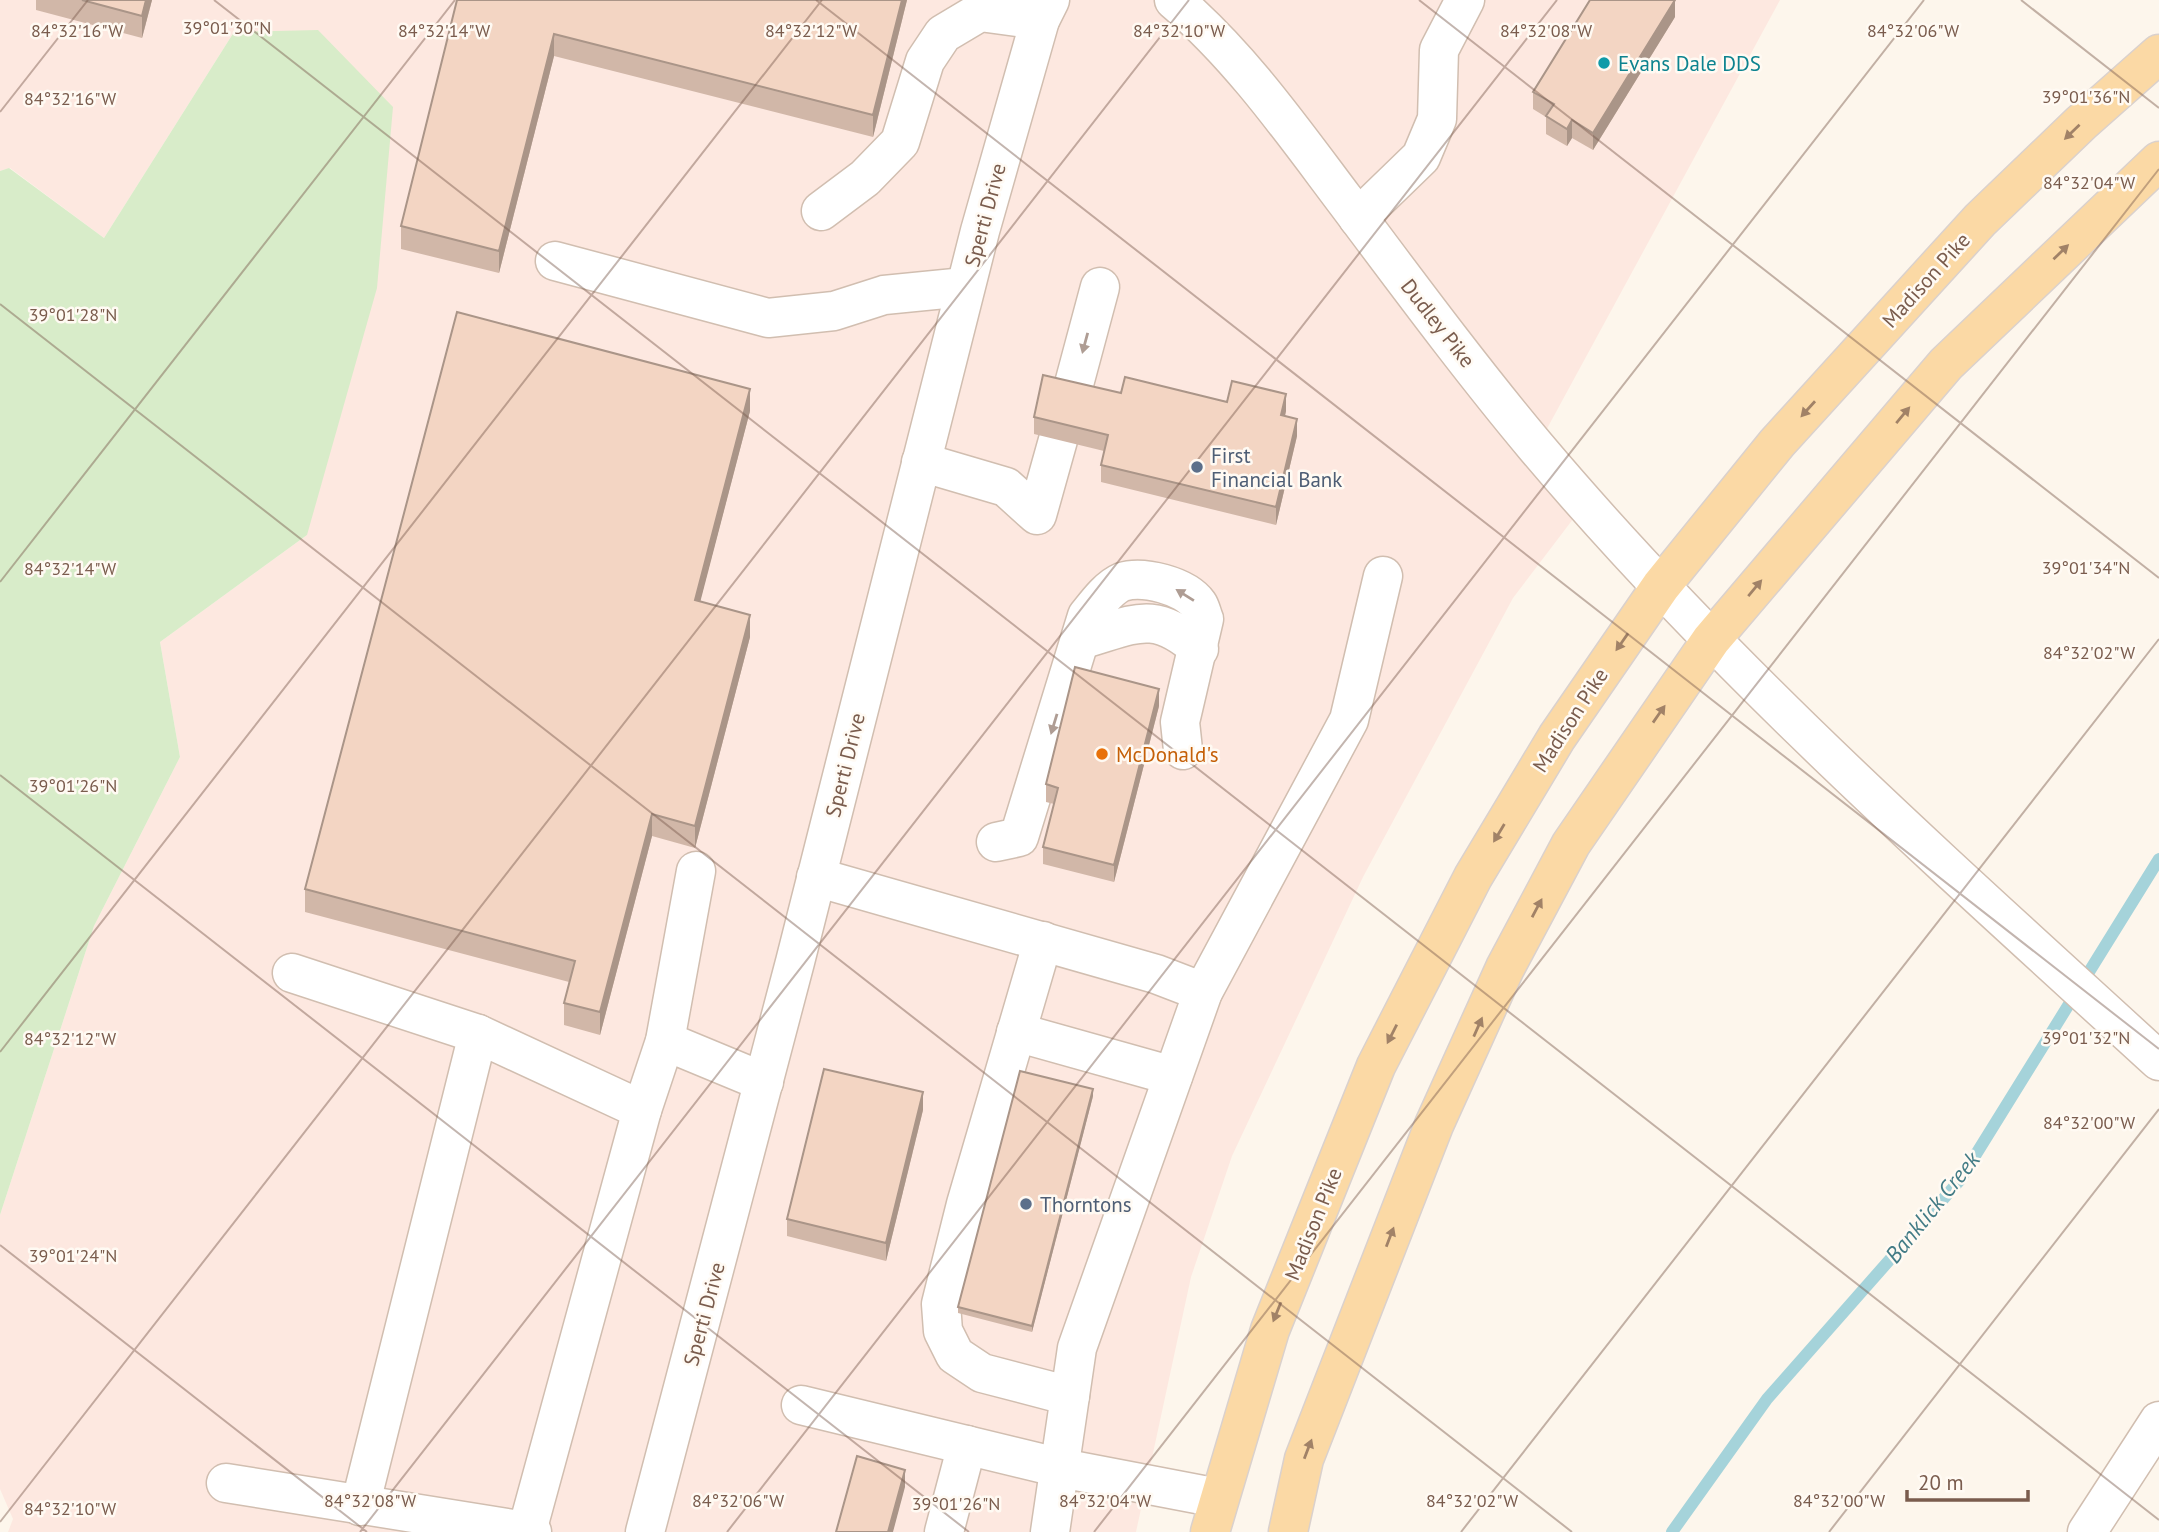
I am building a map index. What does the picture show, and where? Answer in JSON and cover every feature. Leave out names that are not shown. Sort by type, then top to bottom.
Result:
[{"type":"main road","name":"Madison Pike","points":[[1214,1515],[1270,1330],[1376,1066],[1473,877],[1557,737],[1661,586],[1777,443],[1980,220],[2081,123],[2159,54]]},
{"type":"main road","points":[[1288,1532],[1309,1446],[1434,1125],[1505,968],[1571,844],[1711,640],[1946,364],[2159,161]]},
{"type":"main road","points":[[1214,1515],[1239,1532]]},
{"type":"street","name":"Dudley Pike","points":[[1174,0],[1192,16],[1272,104],[1537,448],[1711,640],[1824,753],[2159,1061]]},
{"type":"street","points":[[1358,218],[1421,157],[1437,119],[1439,50],[1465,0]]},
{"type":"street","points":[[821,211],[864,178],[900,142],[925,61],[943,34],[980,12],[1045,10]]},
{"type":"street","name":"Sperti Drive","points":[[645,1532],[764,1082],[965,287],[1045,10]]},
{"type":"street","points":[[555,261],[768,318],[834,311],[884,295],[965,287]]},
{"type":"street","points":[[1070,399],[1100,287]]},
{"type":"street","points":[[921,462],[1006,487],[1037,515],[1058,440]]},
{"type":"street","points":[[1050,1532],[1077,1348],[1203,992],[1323,774],[1349,720],[1383,576]]},
{"type":"street","points":[[996,842],[1019,837],[1087,616],[1100,600],[1121,583],[1142,579],[1181,590],[1198,604],[1204,620],[1180,722],[1183,750]]},
{"type":"street","points":[[226,1483],[529,1532],[642,1110],[665,1041],[696,872]]},
{"type":"street","points":[[816,877],[1156,974],[1203,992]]},
{"type":"street","points":[[1043,941],[962,1216],[941,1304],[943,1331],[955,1355],[982,1373],[1070,1396]]},
{"type":"street","points":[[292,973],[478,1034],[642,1110]]},
{"type":"street","points":[[1016,1032],[1173,1076]]},
{"type":"street","points":[[360,1506],[478,1034]]},
{"type":"street","points":[[665,1041],[764,1082]]},
{"type":"street","points":[[801,1405],[1061,1468],[1214,1515]]},
{"type":"street","points":[[2087,1532],[2159,1421]]},
{"type":"street","points":[[944,1532],[967,1445]]},
{"type":"shaded area","points":[[0,0],[1780,0],[1537,447],[1586,502],[1513,598],[1363,877],[1232,1156],[1191,1277],[1136,1532],[8,1532],[13,1519],[0,1489],[0,1215],[94,926],[180,757],[160,642],[307,535],[234,32],[104,238],[10,168],[0,171]]},
{"type":"green space","points":[[318,30],[393,107],[377,288],[307,535],[160,642],[180,757],[94,926],[0,1215],[0,171],[9,168],[104,238],[234,32]]},
{"type":"building","points":[[82,0],[146,0],[142,16]]},
{"type":"building","points":[[457,0],[902,0],[873,115],[554,34],[499,251],[401,226]]},
{"type":"building","name":"Evans Dale DDS","points":[[1590,0],[1675,0],[1593,133],[1572,120],[1567,129],[1546,116],[1554,104],[1533,92]]},
{"type":"building","points":[[457,312],[750,389],[695,600],[750,615],[695,826],[652,814],[600,1012],[564,1003],[575,961],[305,889]]},
{"type":"building","name":"First Financial Bank","points":[[1043,375],[1121,393],[1125,377],[1227,402],[1232,381],[1286,394],[1281,415],[1297,419],[1276,507],[1101,465],[1108,435],[1034,417]]},
{"type":"building","name":"McDonald's","points":[[1075,667],[1159,689],[1114,865],[1043,847],[1058,788],[1046,784]]},
{"type":"building","points":[[824,1069],[923,1092],[886,1243],[787,1219]]},
{"type":"building","name":"Thorntons","points":[[1020,1071],[1093,1089],[1032,1326],[958,1307]]},
{"type":"building","points":[[857,1456],[905,1470],[888,1532],[836,1532]]},
{"type":"waterway","name":"Banklick Creek","points":[[1672,1532],[1767,1399],[1960,1180],[2159,859]]},
{"type":"place","name":"Evans Dale DDS","points":[[1604,63]]},
{"type":"place","name":"First Financial Bank","points":[[1197,467]]},
{"type":"place","name":"McDonald's","points":[[1102,754]]},
{"type":"place","name":"Thorntons","points":[[1026,1204]]}]
